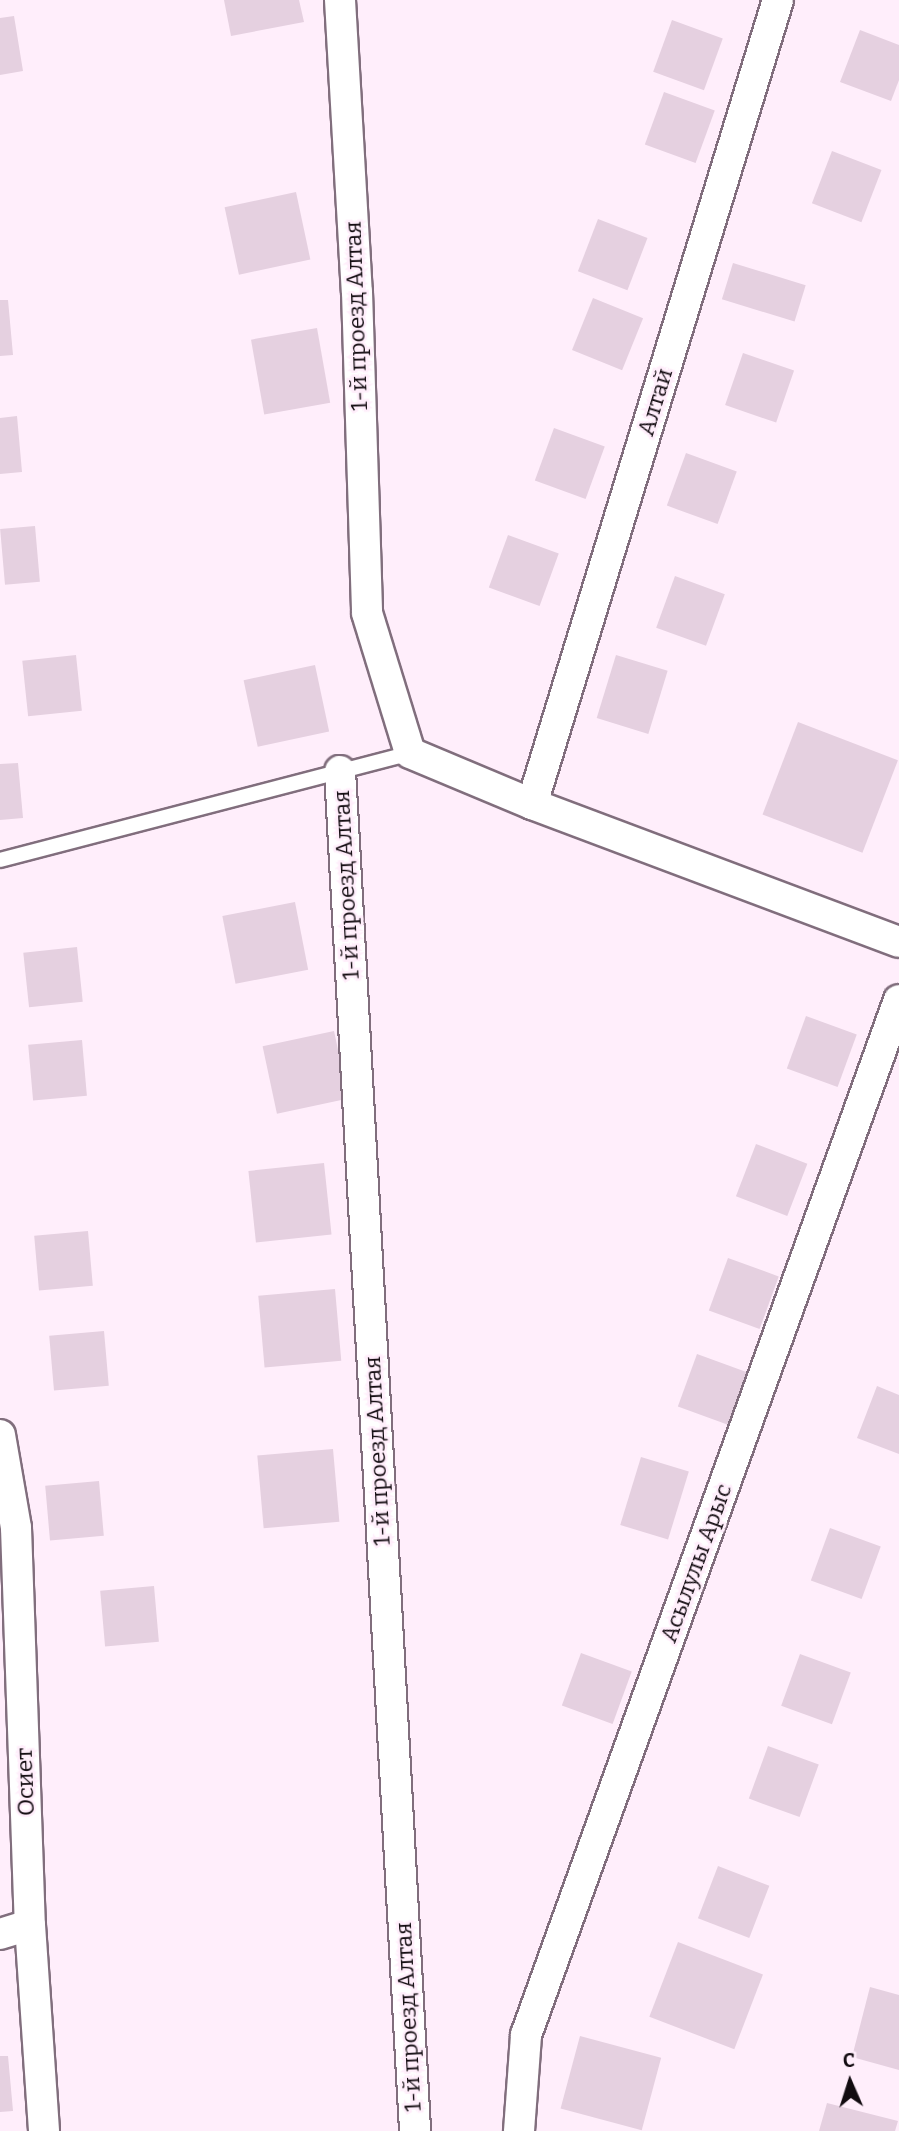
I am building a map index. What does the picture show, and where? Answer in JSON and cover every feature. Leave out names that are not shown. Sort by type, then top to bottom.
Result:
[{"type":"street","name":"1-й проезд Алтая","points":[[340,0],[357,292],[367,613],[410,753]]},
{"type":"street","name":"Алтай","points":[[531,804],[778,0]]},
{"type":"street","points":[[410,753],[531,804],[899,942]]},
{"type":"street","name":"1-й проезд Алтая","points":[[340,771],[415,2131]]},
{"type":"street","name":"Асылулы Арыс","points":[[519,2131],[526,2035],[899,1000]]},
{"type":"street","name":"Осиет","points":[[0,1435],[16,1528],[30,1925],[44,2131]]},
{"type":"street","points":[[0,1934],[30,1925]]},
{"type":"lane","points":[[0,860],[410,753]]},
{"type":"building","points":[[224,0],[299,0],[304,22],[231,36]]},
{"type":"building","points":[[14,16],[23,71],[0,75],[0,18]]},
{"type":"building","points":[[672,20],[723,38],[704,90],[653,72]]},
{"type":"building","points":[[860,30],[899,45],[899,80],[891,101],[840,82]]},
{"type":"building","points":[[664,92],[715,110],[696,163],[645,145]]},
{"type":"building","points":[[832,151],[881,170],[861,222],[812,203]]},
{"type":"building","points":[[296,192],[310,259],[239,275],[225,207]]},
{"type":"building","points":[[598,219],[647,238],[627,290],[578,271]]},
{"type":"building","points":[[733,263],[806,285],[795,322],[722,299]]},
{"type":"building","points":[[593,298],[643,318],[622,370],[572,350]]},
{"type":"building","points":[[0,300],[8,300],[13,355],[0,356]]},
{"type":"building","points":[[317,328],[330,403],[264,414],[251,340]]},
{"type":"building","points":[[743,353],[794,371],[776,423],[725,405]]},
{"type":"building","points":[[17,416],[22,472],[0,474],[0,418]]},
{"type":"building","points":[[554,428],[605,446],[586,499],[535,481]]},
{"type":"building","points":[[686,453],[737,471],[718,524],[667,506]]},
{"type":"building","points":[[35,526],[40,582],[5,585],[0,529]]},
{"type":"building","points":[[508,535],[559,553],[540,606],[489,588]]},
{"type":"building","points":[[675,576],[725,594],[706,646],[656,628]]},
{"type":"building","points":[[76,655],[82,711],[28,716],[22,661]]},
{"type":"building","points":[[616,655],[668,671],[648,734],[597,718]]},
{"type":"building","points":[[315,665],[329,732],[258,747],[244,680]]},
{"type":"building","points":[[798,722],[898,760],[862,853],[763,814]]},
{"type":"building","points":[[18,763],[23,818],[0,820],[0,764]]},
{"type":"building","points":[[295,902],[308,970],[236,984],[222,916]]},
{"type":"building","points":[[77,947],[83,1002],[29,1007],[23,953]]},
{"type":"building","points":[[806,1016],[857,1034],[838,1087],[787,1069]]},
{"type":"building","points":[[334,1031],[348,1098],[277,1114],[263,1046]]},
{"type":"building","points":[[82,1040],[87,1096],[33,1100],[28,1045]]},
{"type":"building","points":[[756,1144],[807,1164],[787,1216],[736,1196]]},
{"type":"building","points":[[324,1163],[332,1235],[256,1243],[248,1171]]},
{"type":"building","points":[[88,1231],[93,1286],[39,1290],[34,1236]]},
{"type":"building","points":[[728,1258],[779,1276],[760,1329],[709,1311]]},
{"type":"building","points":[[335,1289],[341,1361],[265,1367],[258,1296]]},
{"type":"building","points":[[104,1331],[109,1386],[54,1391],[49,1336]]},
{"type":"building","points":[[697,1354],[748,1372],[729,1425],[678,1407]]},
{"type":"building","points":[[877,1386],[899,1395],[899,1454],[857,1438]]},
{"type":"building","points":[[333,1449],[339,1522],[264,1528],[257,1456]]},
{"type":"building","points":[[641,1457],[689,1472],[668,1540],[620,1525]]},
{"type":"building","points":[[99,1481],[104,1536],[50,1540],[45,1486]]},
{"type":"building","points":[[830,1528],[881,1546],[862,1599],[811,1581]]},
{"type":"building","points":[[154,1586],[159,1642],[105,1646],[100,1591]]},
{"type":"building","points":[[581,1653],[632,1671],[613,1724],[562,1706]]},
{"type":"building","points":[[800,1654],[851,1672],[832,1724],[781,1706]]},
{"type":"building","points":[[768,1746],[819,1764],[800,1817],[749,1799]]},
{"type":"building","points":[[718,1866],[769,1886],[749,1938],[698,1918]]},
{"type":"building","points":[[678,1942],[763,1975],[734,2049],[649,2017]]},
{"type":"building","points":[[870,1987],[899,1995],[899,2070],[852,2057]]},
{"type":"building","points":[[580,2036],[661,2058],[642,2130],[561,2108]]},
{"type":"building","points":[[0,2056],[8,2056],[13,2111],[0,2112]]},
{"type":"building","points":[[827,2103],[898,2121],[895,2131],[819,2131]]}]
